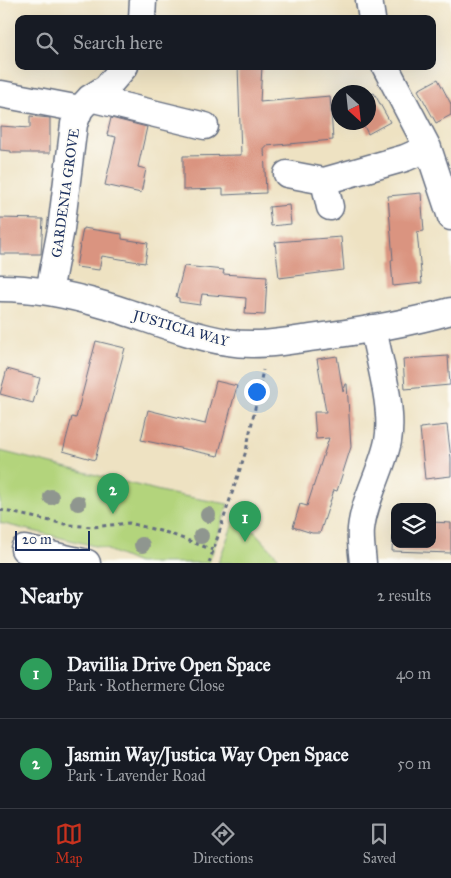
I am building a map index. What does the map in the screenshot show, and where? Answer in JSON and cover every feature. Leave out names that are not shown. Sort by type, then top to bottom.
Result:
[{"type":"street","points":[[142,15],[143,0]]},
{"type":"street","points":[[369,0],[371,15]]},
{"type":"street","points":[[85,104],[106,88],[122,70]]},
{"type":"street","points":[[387,70],[428,148],[451,217]]},
{"type":"street","points":[[1,94],[85,104],[205,126]]},
{"type":"street","name":"GARDENIA GROVE","points":[[49,292],[61,229],[72,134],[85,104]]},
{"type":"street","points":[[287,174],[324,181],[405,158],[428,148]]},
{"type":"street","points":[[324,181],[330,207]]},
{"type":"street","name":"JUSTICIA WAY","points":[[0,288],[25,288],[104,305],[229,343],[262,344],[373,328],[451,310]]},
{"type":"street","points":[[363,563],[360,541],[362,520],[385,452],[389,426],[373,328]]},
{"type":"street","points":[[24,549],[55,560],[87,563]]},
{"type":"path","points":[[209,563],[246,451],[264,374],[262,344]]},
{"type":"path","points":[[0,510],[69,525],[94,526],[129,523],[168,533],[214,550]]},
{"type":"green space","points":[[0,451],[172,494],[228,504],[209,563],[138,563],[103,548],[0,523]]},
{"type":"green space","points":[[237,513],[278,557],[280,563],[218,563]]},
{"type":"building","points":[[238,70],[262,70],[260,102],[330,96],[333,140],[266,146],[264,148],[266,193],[223,195],[223,189],[183,190],[183,156],[241,155]]},
{"type":"building","points":[[438,79],[451,104],[451,115],[436,123],[418,90]]},
{"type":"building","points":[[376,97],[390,122],[376,130]]},
{"type":"building","points":[[30,116],[50,118],[50,153],[11,153],[11,151],[0,150],[0,126],[30,128]]},
{"type":"building","points":[[111,118],[147,127],[138,167],[146,169],[141,193],[105,185],[116,137],[107,135]]},
{"type":"building","points":[[366,130],[375,130],[368,134]]},
{"type":"building","points":[[421,193],[424,231],[417,232],[422,283],[393,286],[388,196]]},
{"type":"building","points":[[289,205],[291,224],[271,226],[269,207]]},
{"type":"building","points":[[0,218],[43,219],[41,254],[0,254]]},
{"type":"building","points":[[83,228],[122,234],[122,239],[148,243],[145,263],[102,256],[99,270],[76,267]]},
{"type":"building","points":[[341,237],[344,270],[279,278],[275,242]]},
{"type":"building","points":[[184,266],[224,270],[223,274],[267,277],[265,315],[245,314],[246,298],[202,294],[200,305],[179,302],[179,298],[176,297]]},
{"type":"building","points":[[96,341],[125,348],[95,460],[63,451],[72,417],[76,418]]},
{"type":"building","points":[[337,356],[343,392],[347,384],[351,447],[337,491],[334,490],[320,533],[312,533],[293,527],[300,504],[307,506],[329,438],[316,439],[314,412],[326,412],[317,359]]},
{"type":"building","points":[[448,356],[450,385],[405,389],[403,359]]},
{"type":"building","points":[[7,369],[40,378],[33,403],[0,394]]},
{"type":"building","points":[[216,381],[237,386],[218,456],[141,440],[148,410],[205,424]]},
{"type":"building","points":[[447,425],[451,476],[425,479],[420,428]]},
{"type":"building","points":[[436,522],[451,523],[451,553],[392,551],[392,548],[436,548]]},
{"type":"place","name":"Jasmin Way/Justica Way Open Space","points":[[113,514]]},
{"type":"place","name":"Davillia Drive Open Space","points":[[245,542]]}]
